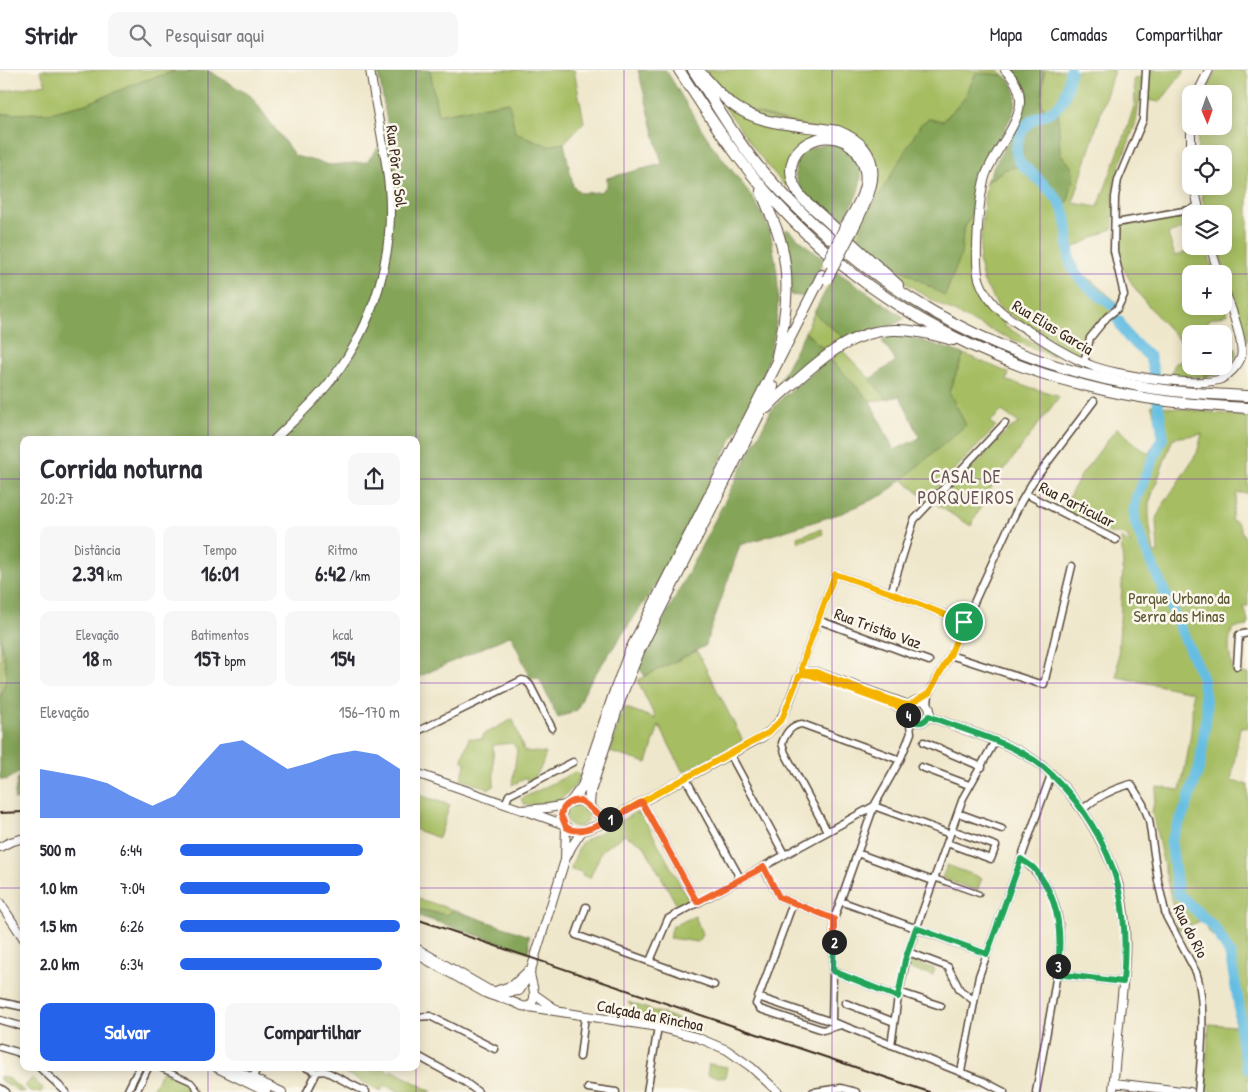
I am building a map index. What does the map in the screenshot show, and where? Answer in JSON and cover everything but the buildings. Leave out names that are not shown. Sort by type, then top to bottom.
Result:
[{"type":"highway","points":[[679,70],[729,145],[757,180],[803,231],[846,268],[911,312],[994,356],[1057,378],[1087,386],[1138,387]]},
{"type":"highway","points":[[693,70],[738,139],[764,172],[813,223],[866,268],[917,303],[968,331],[1033,359],[1173,397],[1248,408]]},
{"type":"highway","points":[[569,803],[583,786],[630,651],[773,372],[849,229],[870,194],[873,177],[870,161],[859,143],[854,139],[838,131],[771,122],[747,113],[730,103],[699,70]]},
{"type":"highway","points":[[849,229],[864,190],[866,172],[862,162],[856,150],[844,141],[829,138],[808,142],[796,153],[791,165],[791,177],[799,195],[917,303]]},
{"type":"highway","points":[[757,180],[777,231],[786,274],[785,320],[773,372]]},
{"type":"highway","points":[[590,808],[590,791],[617,709],[640,649],[757,421],[824,277]]},
{"type":"highway","points":[[757,421],[772,402],[808,370],[846,342],[862,336],[879,331],[903,330],[967,343]]},
{"type":"highway","points":[[1173,397],[1248,396]]},
{"type":"street","name":"Rua Pôr do Sol","points":[[278,436],[322,392],[341,367],[367,321],[382,277],[390,226],[389,188],[370,70]]},
{"type":"street","name":"Rua Elias Garcia","points":[[1005,70],[1012,76],[1018,86],[1021,101],[1018,113],[986,172],[983,184],[977,249],[979,278],[987,296],[1002,313],[1053,347],[1138,387],[1166,380],[1191,382],[1214,380],[1224,377],[1233,370],[1241,354],[1238,331],[1232,313]]},
{"type":"street","points":[[1084,362],[1090,338],[1107,317],[1118,309],[1123,299],[1124,291],[1114,251],[1115,197],[1118,180],[1143,120],[1146,70]]},
{"type":"street","points":[[1202,85],[1209,70]]},
{"type":"street","points":[[1116,223],[1182,211]]},
{"type":"street","points":[[832,1022],[834,919],[874,806],[900,760],[911,733],[909,711],[915,700],[920,700],[929,693],[950,655],[1009,526],[1032,482],[1094,402]]},
{"type":"street","points":[[891,593],[914,520],[1005,423]]},
{"type":"street","name":"Rua Particular","points":[[1026,494],[1116,540]]},
{"type":"street","points":[[950,655],[1044,684],[1072,566]]},
{"type":"street","points":[[420,774],[522,810],[565,826],[573,831],[599,826],[762,737],[778,724],[786,712],[798,678],[802,674],[802,666],[835,574],[891,593],[964,622]]},
{"type":"street","name":"Rua Tristão Vaz","points":[[818,620],[929,661]]},
{"type":"street","points":[[1237,666],[1239,635],[1248,633]]},
{"type":"street","points":[[802,674],[810,675],[909,711]]},
{"type":"street","points":[[420,730],[522,680],[530,685],[552,728]]},
{"type":"street","points":[[909,711],[912,721],[918,723],[925,721],[930,712],[928,705],[929,693]]},
{"type":"street","points":[[920,700],[928,705]]},
{"type":"street","points":[[929,716],[995,741],[1036,761],[1070,794],[1102,842],[1112,864],[1120,892],[1125,928],[1123,982],[1113,1092]]},
{"type":"street","points":[[827,831],[785,753],[782,743],[789,730],[802,724],[900,760]]},
{"type":"street","points":[[891,1045],[898,994],[916,928],[969,785],[982,767],[995,741]]},
{"type":"street","points":[[924,742],[982,767]]},
{"type":"street","points":[[730,754],[784,854]]},
{"type":"street","points":[[505,804],[510,795],[573,762]]},
{"type":"street","points":[[921,767],[969,785]]},
{"type":"street","points":[[961,1072],[979,976],[1051,775]]},
{"type":"street","points":[[686,778],[740,878]]},
{"type":"street","name":"Rua do Rio","points":[[1082,810],[1090,802],[1106,793],[1131,784],[1143,804],[1149,820],[1158,881],[1166,916],[1199,980],[1202,1032],[1198,1092]]},
{"type":"street","points":[[522,810],[548,808],[581,801],[600,816],[615,816]]},
{"type":"street","points":[[642,802],[697,902]]},
{"type":"street","points":[[565,860],[565,826],[561,815],[569,803]]},
{"type":"street","points":[[650,961],[668,918],[874,806],[996,846],[991,859],[947,843]]},
{"type":"street","points":[[519,1004],[516,999],[531,970],[565,860],[572,846],[592,821],[590,808]]},
{"type":"street","points":[[958,813],[1002,829]]},
{"type":"street","points":[[0,847],[20,839]]},
{"type":"street","points":[[857,854],[979,894]]},
{"type":"street","points":[[1021,859],[1036,870],[1046,885],[1056,909],[1060,930],[1057,974],[1036,1092]]},
{"type":"street","points":[[764,867],[779,897],[834,919]]},
{"type":"street","points":[[840,901],[987,954]]},
{"type":"street","points":[[0,903],[20,934]]},
{"type":"street","points":[[793,903],[756,1004],[760,1009],[823,1030],[841,1025]]},
{"type":"street","points":[[586,907],[576,935],[714,985]]},
{"type":"street","points":[[420,950],[492,990],[503,993],[527,989],[534,993]]},
{"type":"street","points":[[908,952],[948,967],[960,990],[974,1000]]},
{"type":"street","points":[[420,956],[485,994],[528,1006],[534,1001],[531,970]]},
{"type":"street","points":[[492,990],[513,985],[531,970]]},
{"type":"street","points":[[833,971],[898,994],[941,1006]]},
{"type":"street","points":[[1057,974],[1123,982]]},
{"type":"street","name":"Calçada da Rinchoa","points":[[534,993],[561,1012]]},
{"type":"street","points":[[758,997],[841,1025],[961,1072],[1004,1092]]},
{"type":"street","points":[[0,1002],[20,1006]]},
{"type":"street","points":[[845,1003],[894,1022]]},
{"type":"street","name":"Calçada da Rinchoa","points":[[528,1006],[658,1028],[696,1037],[717,1045],[751,1067],[776,1090]]},
{"type":"street","points":[[420,1017],[430,1016],[495,1049]]},
{"type":"street","points":[[580,1057],[585,1016]]},
{"type":"street","points":[[0,1020],[20,1026]]},
{"type":"street","points":[[647,1092],[658,1028]]},
{"type":"street","points":[[0,1047],[20,1054]]},
{"type":"street","points":[[420,1058],[465,1082],[478,1092]]},
{"type":"street","points":[[43,1071],[66,1092]]},
{"type":"street","points":[[127,1092],[138,1071]]},
{"type":"street","points":[[136,1092],[146,1071]]},
{"type":"street","points":[[167,1071],[192,1082],[199,1092]]},
{"type":"street","points":[[232,1071],[246,1074],[266,1092]]},
{"type":"street","points":[[252,1081],[254,1071]]},
{"type":"street","points":[[307,1092],[316,1072],[323,1071],[366,1092]]},
{"type":"street","points":[[252,1081],[282,1092]]},
{"type":"street","points":[[1114,1083],[1190,1092]]},
{"type":"street","points":[[0,1088],[6,1092]]},
{"type":"street","points":[[588,1088],[616,1092]]},
{"type":"street","points":[[813,1092],[841,1088],[856,1092]]},
{"type":"street","points":[[776,1090],[784,1092]]},
{"type":"green space","points":[[40,70],[175,70],[86,104],[50,113],[0,114],[0,92],[46,84]]},
{"type":"green space","points":[[378,70],[430,70],[438,115],[509,102],[515,132],[548,146],[564,143],[573,186],[581,193],[600,192],[607,186],[607,178],[662,164],[638,70],[666,70],[712,145],[757,205],[770,232],[778,285],[774,336],[770,352],[759,387],[656,585],[587,686],[577,710],[558,718],[539,678],[531,679],[511,635],[420,676],[420,436],[20,436],[20,772],[7,780],[0,779],[0,699],[7,675],[0,638],[0,114],[50,113],[86,104],[137,83],[172,72],[209,71],[251,96],[295,156],[330,165],[367,162],[389,133]]},
{"type":"green space","points":[[430,70],[574,70],[584,122],[564,143],[548,146],[515,132],[508,102],[437,115]]},
{"type":"green space","points":[[705,70],[998,70],[1004,75],[976,73],[964,99],[943,121],[928,119],[858,237],[894,265],[907,272],[961,255],[963,231],[975,207],[972,270],[979,295],[986,305],[1004,319],[1004,326],[1052,353],[1054,357],[990,330],[944,307],[909,285],[851,240],[871,204],[877,183],[878,173],[876,164],[865,143],[754,113],[723,94]]},
{"type":"green space","points":[[1012,70],[1044,70],[1041,105],[1048,111],[1056,105],[1060,153],[1070,165],[1074,174],[1068,202],[1057,202],[1029,171],[1021,166],[1006,169],[986,182],[1010,136],[1024,100],[1023,87]]},
{"type":"green space","points":[[1044,70],[1114,70],[1073,203],[1098,207],[1135,103],[1134,79],[1143,78],[1136,122],[1114,181],[1113,228],[1071,249],[1073,263],[1078,270],[1119,304],[1089,331],[1078,356],[999,308],[983,281],[979,261],[986,182],[1006,169],[1021,166],[1028,171],[1070,165],[1060,153],[1058,111],[1048,111],[1041,105]]},
{"type":"green space","points":[[1150,70],[1185,70],[1160,102],[1147,100]]},
{"type":"green space","points":[[1217,70],[1244,70],[1248,76],[1248,342],[1232,292],[1232,265],[1223,265],[1220,255],[1232,255],[1232,205],[1204,205],[1202,197],[1202,195],[1232,195],[1232,145],[1198,145],[1197,135],[1232,135],[1232,85],[1210,85]]},
{"type":"green space","points":[[976,73],[1004,75],[1011,81],[1016,94],[1015,106],[980,176],[975,207],[963,231],[961,255],[945,296],[894,265],[858,237],[874,204],[921,124],[928,119],[943,121],[964,99]]},
{"type":"green space","points":[[725,104],[828,133],[802,146],[791,156],[787,172],[788,184],[785,186],[759,155],[724,106]]},
{"type":"green space","points":[[834,143],[848,150],[857,159],[861,169],[858,191],[841,226],[817,206],[802,190],[797,181],[795,171],[797,161],[804,152]]},
{"type":"green space","points":[[1182,213],[1182,229],[1168,234],[1175,256],[1182,254],[1209,255],[1211,265],[1182,265],[1182,315],[1224,315],[1207,320],[1208,325],[1182,325],[1182,343],[1145,302],[1122,266],[1117,243],[1118,226]]},
{"type":"green space","points":[[787,229],[824,260],[807,297],[791,295],[782,234]]},
{"type":"green space","points":[[836,271],[905,318],[894,325],[845,339],[814,313]]},
{"type":"green space","points":[[814,313],[845,339],[826,351],[805,332]]},
{"type":"green space","points":[[805,332],[826,351],[786,385],[778,384]]},
{"type":"green space","points":[[889,335],[904,335],[964,354],[949,391],[966,425],[885,494],[842,513],[740,545],[705,646],[645,676],[639,668],[771,411],[783,397],[830,359],[870,401],[894,450],[918,439],[919,435],[900,396],[887,399],[870,379],[896,361],[883,343],[883,339]]},
{"type":"green space","points":[[1236,347],[1232,364],[1232,349]]},
{"type":"green space","points":[[842,350],[887,399],[870,401],[830,359]]},
{"type":"green space","points":[[964,354],[1009,373],[1007,381],[1059,397],[992,486],[971,526],[937,505],[1009,429],[1019,423],[1002,411],[990,422],[996,427],[926,499],[902,479],[965,425],[949,391]]},
{"type":"green space","points":[[1182,361],[1182,375],[1205,375],[1206,377],[1171,376],[1175,363]]},
{"type":"green space","name":"Parque Urbano da Serra das Minas","points":[[1151,405],[1248,417],[1248,493],[1237,493],[1231,520],[1237,522],[1248,544],[1248,606],[1244,607],[1248,626],[1233,628],[1229,644],[1233,672],[1248,674],[1248,728],[1240,727],[1231,781],[1248,785],[1248,1092],[1210,1092],[1205,1086],[1209,1024],[1235,1026],[1234,987],[1226,951],[1209,932],[1203,920],[1178,930],[1152,812],[1157,787],[1180,790],[1190,741],[1192,692],[1117,677],[1123,566],[1121,538],[1131,544],[1126,535],[1112,534],[1062,508],[1082,474],[1117,428],[1148,454],[1159,430]],"holes":[[[1202,434],[1197,453],[1156,519],[1158,553],[1154,553],[1149,521],[1149,503],[1173,438]]]},
{"type":"green space","points":[[821,529],[823,534],[799,542],[797,537]]},
{"type":"green space","points":[[0,638],[7,675],[0,699]]},
{"type":"green space","points":[[697,651],[743,741],[683,772],[659,725],[647,763],[610,752],[624,707],[656,719],[637,680]]},
{"type":"green space","points":[[513,719],[524,751],[546,753],[536,776],[529,782],[526,778],[512,785],[517,750],[513,743],[493,745],[494,786],[489,789],[461,779],[466,762],[462,760],[469,738],[482,739],[484,734]]},
{"type":"green space","points":[[575,772],[581,775],[577,783],[566,795],[559,799],[544,804],[527,805],[521,799]]},
{"type":"green space","points":[[20,776],[20,800],[14,799],[17,781]]},
{"type":"green space","points":[[420,795],[450,805],[439,838],[420,831]]},
{"type":"green space","points":[[577,805],[585,808],[588,816],[585,824],[577,827],[569,824],[566,816],[569,808]]},
{"type":"green space","points":[[636,812],[643,816],[686,895],[688,895],[687,902],[678,907],[643,844],[624,835],[602,850],[590,878],[582,875],[582,872],[571,870],[581,843]]},
{"type":"green space","points":[[947,865],[982,878],[977,891],[942,878]]},
{"type":"green space","points":[[420,899],[454,910],[447,915],[420,910]]},
{"type":"green space","points":[[420,910],[447,915],[454,910],[529,936],[528,952],[420,916]]},
{"type":"green space","points":[[695,916],[702,934],[698,942],[669,938],[673,926]]},
{"type":"green space","points":[[912,955],[918,964],[935,969],[933,975],[909,969]]},
{"type":"green space","points":[[628,1002],[698,1026],[702,1030],[642,1015]]},
{"type":"green space","points":[[709,1064],[727,1067],[725,1078],[707,1075]]},
{"type":"green space","points":[[162,1071],[164,1071],[181,1079],[197,1092],[151,1092]]},
{"type":"green space","points":[[341,1071],[394,1071],[432,1092],[400,1092],[388,1086],[383,1086],[381,1091]]},
{"type":"green space","points":[[0,1076],[9,1079],[25,1092],[18,1092],[12,1086],[0,1080]]},
{"type":"green space","points":[[32,1078],[44,1089],[41,1092],[31,1092],[25,1086]]},
{"type":"waterway","points":[[1070,70],[1063,100],[1057,107],[1027,125],[1018,142],[1017,154],[1020,163],[1050,191],[1063,209],[1066,217],[1069,257],[1074,270],[1089,287],[1112,305]]},
{"type":"waterway","points":[[1118,320],[1128,337],[1150,357],[1163,436],[1154,457]]},
{"type":"waterway","points":[[1152,461],[1136,499],[1134,510],[1135,522],[1202,677],[1207,711],[1200,765],[1186,807],[1171,841],[1178,894],[1214,927],[1230,954],[1239,1005],[1241,1041],[1248,1068]]},
{"type":"railway","points":[[0,813],[20,812]]},
{"type":"railway","points":[[420,920],[929,1092]]},
{"type":"district","name":"CASAL DE PORQUEIROS","points":[[966,486]]},
{"type":"route","points":[[964,622],[891,593],[835,574],[807,650],[802,666],[802,674],[810,675],[901,708],[907,711],[912,721],[922,722],[928,719],[929,716],[995,741],[1036,761],[1051,775],[1070,794],[1082,810],[1102,842],[1112,864],[1124,913],[1125,956],[1123,982],[1057,974],[1060,930],[1054,902],[1036,870],[1021,859],[987,954],[916,928],[905,960],[898,997],[833,971],[834,919],[779,897],[764,867],[697,902],[642,802],[615,816],[604,817],[581,801],[572,801],[564,806],[562,811],[563,824],[569,830],[578,832],[586,828],[599,826],[615,816],[762,737],[782,719],[798,678],[802,674],[806,672],[813,671],[903,704],[909,705],[915,700],[920,700],[929,693],[950,655],[964,622]]}]
